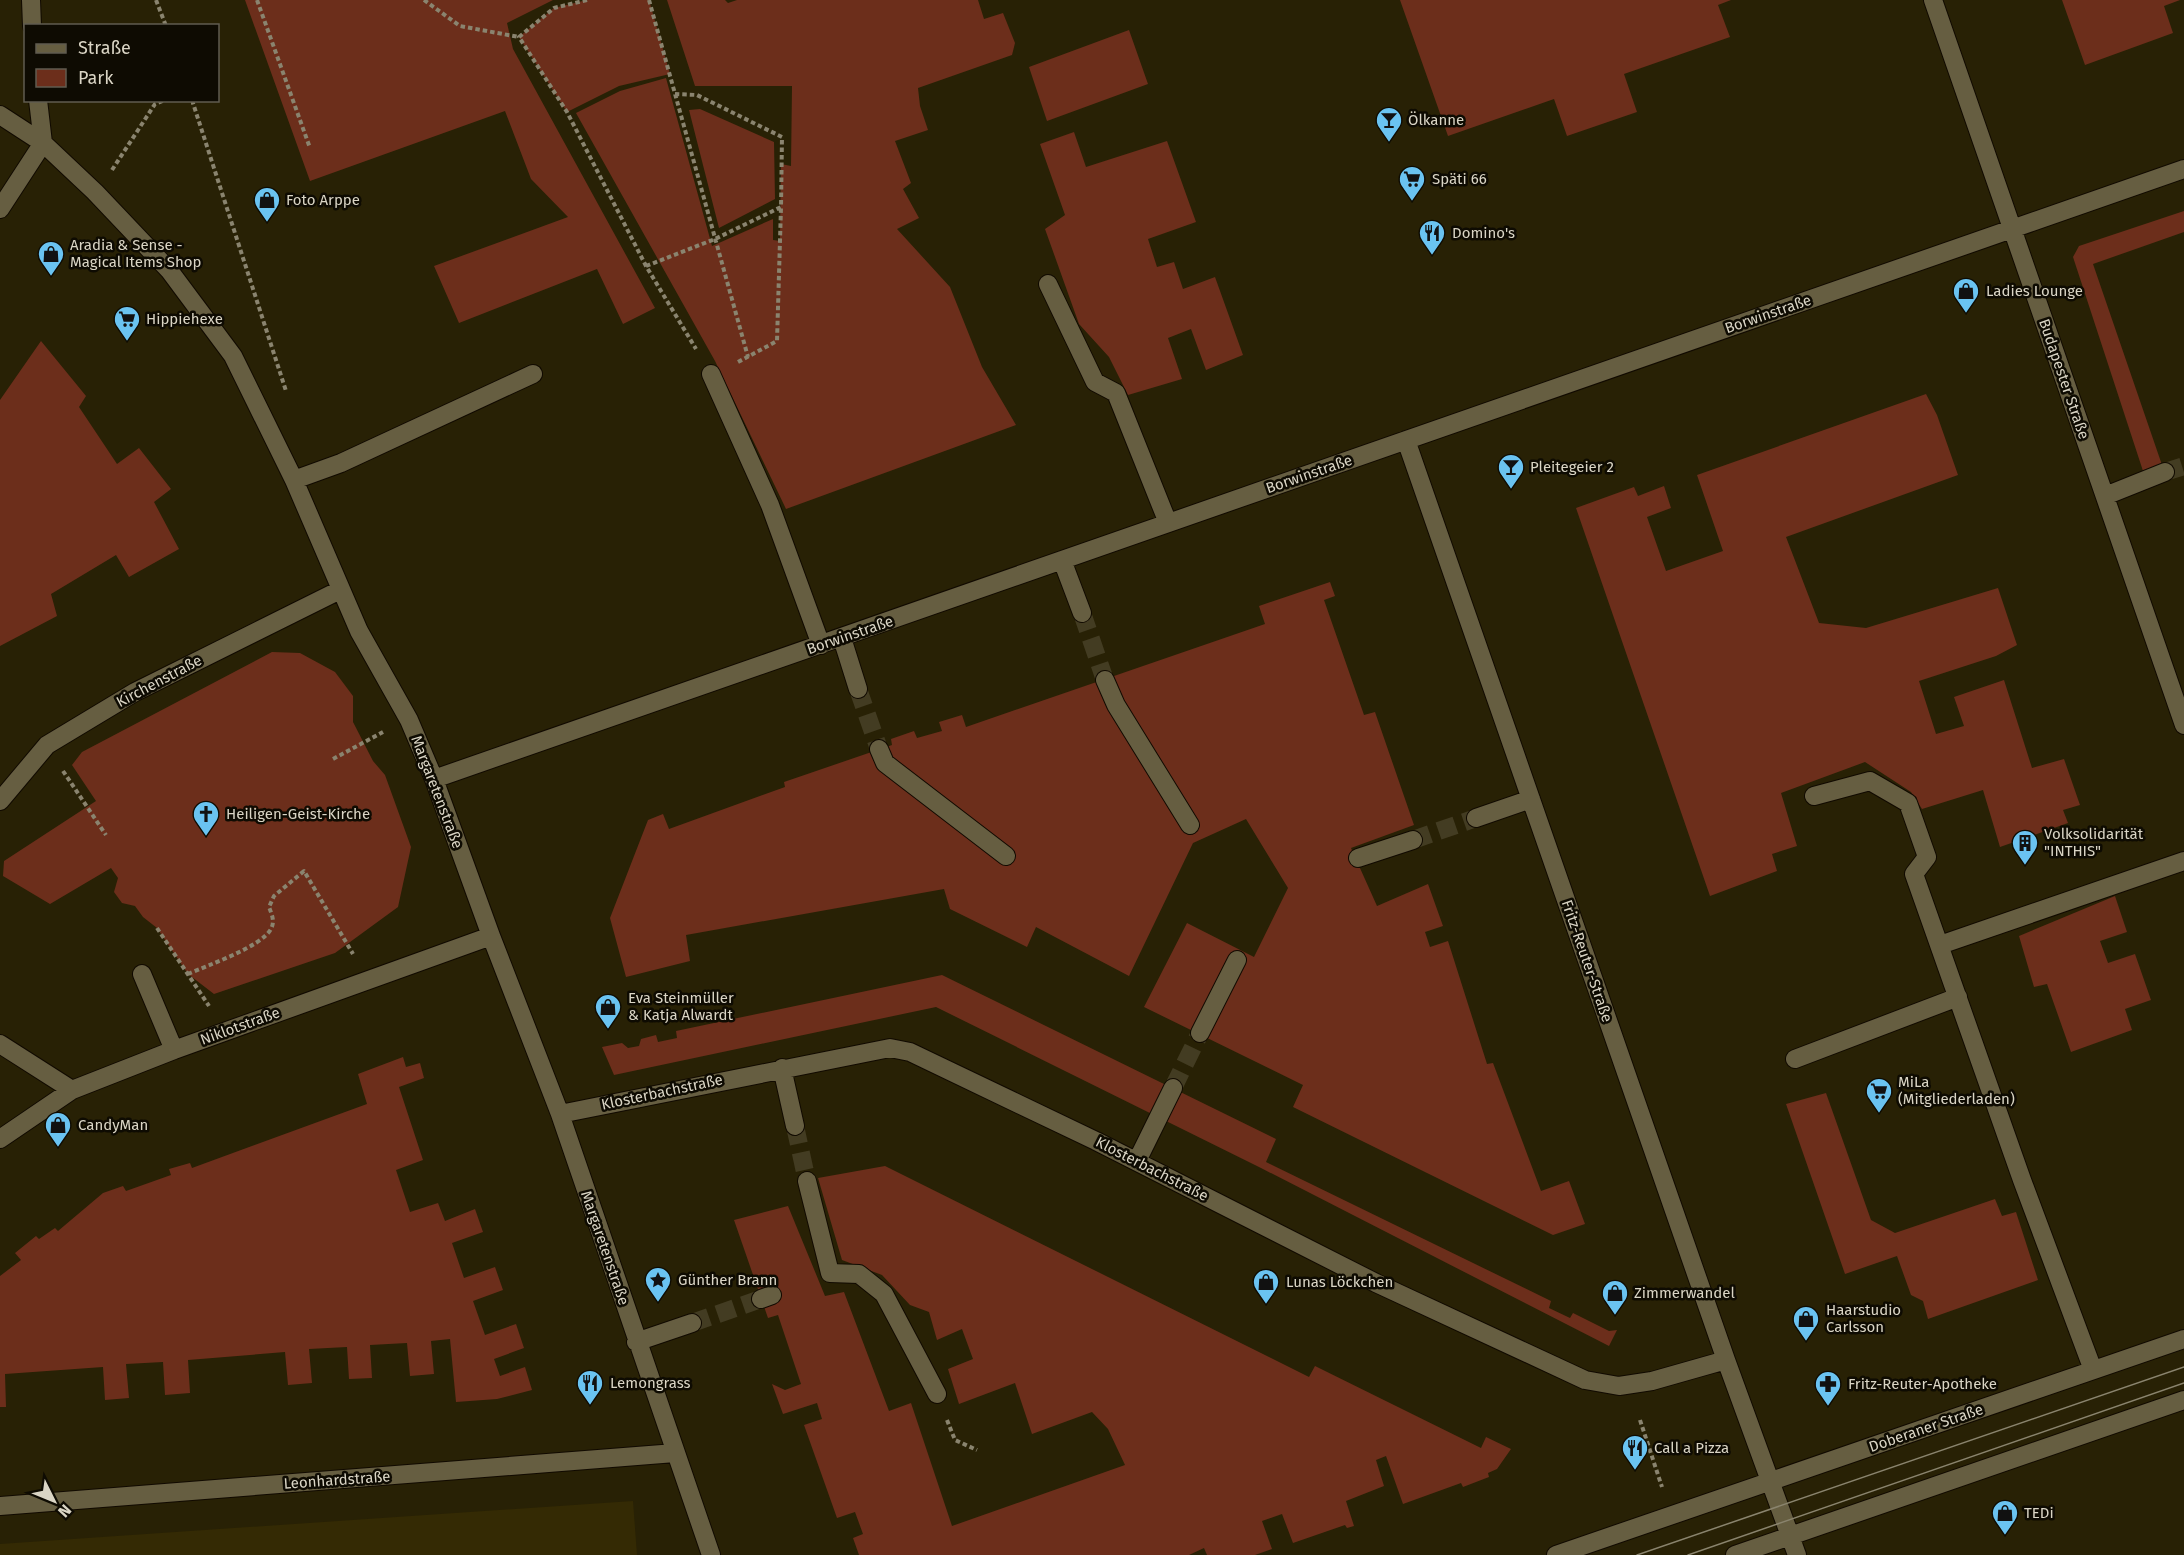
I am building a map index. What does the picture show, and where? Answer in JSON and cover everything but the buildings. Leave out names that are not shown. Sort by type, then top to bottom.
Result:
[{"type":"street","points":[[31,0],[32,24]]},
{"type":"street","name":"Budapester Straße","points":[[1933,0],[2184,725]]},
{"type":"street","points":[[0,209],[42,143],[38,102]]},
{"type":"street","name":"Margaretenstraße","points":[[0,115],[42,143],[95,192],[169,270],[204,313],[233,356],[294,480],[359,631],[409,720],[434,779],[491,936],[560,1114],[636,1342],[711,1555]]},
{"type":"street","name":"Borwinstraße","points":[[434,779],[2184,169]]},
{"type":"street","points":[[1048,284],[1095,382],[1116,393],[1168,523]]},
{"type":"street","points":[[294,480],[341,463],[533,374]]},
{"type":"street","points":[[711,374],[770,505],[821,645]]},
{"type":"street","name":"Fritz-Reuter-Straße","points":[[1406,440],[1725,1360],[1770,1481]]},
{"type":"street","points":[[2105,496],[2165,472]]},
{"type":"street","points":[[1062,560],[1082,613]]},
{"type":"street","name":"Kirchenstraße","points":[[0,801],[46,745],[135,692],[340,590]]},
{"type":"street","points":[[842,638],[858,689]]},
{"type":"street","points":[[1105,680],[1116,705],[1190,825]]},
{"type":"street","points":[[879,750],[885,764],[1006,856]]},
{"type":"street","points":[[1814,796],[1870,781],[1908,803],[1927,857],[1914,874],[2022,1180],[2093,1370]]},
{"type":"street","points":[[1476,818],[1531,799]]},
{"type":"street","points":[[1358,858],[1413,840]]},
{"type":"street","points":[[1940,945],[2184,861]]},
{"type":"street","name":"Niklotstraße","points":[[0,1139],[72,1090],[174,1050],[491,936]]},
{"type":"street","points":[[1200,1033],[1237,960]]},
{"type":"street","points":[[142,974],[174,1050]]},
{"type":"street","points":[[1795,1059],[1958,997]]},
{"type":"street","points":[[0,1044],[72,1090]]},
{"type":"street","name":"Klosterbachstraße","points":[[560,1114],[890,1048],[910,1052],[1137,1161],[1376,1283],[1585,1380],[1619,1386],[1652,1381],[1725,1360]]},
{"type":"street","points":[[782,1068],[795,1126]]},
{"type":"street","points":[[1137,1161],[1173,1088]]},
{"type":"street","points":[[807,1181],[830,1273],[859,1274],[884,1294],[937,1394]]},
{"type":"street","points":[[636,1342],[692,1323]]},
{"type":"street","name":"Doberaner Straße","points":[[1556,1555],[2184,1339]]},
{"type":"street","points":[[1735,1555],[2184,1400]]},
{"type":"street","name":"Leonhardstraße","points":[[0,1506],[675,1453]]},
{"type":"street","points":[[1770,1481],[1797,1555]]},
{"type":"path","points":[[156,0],[165,24]]},
{"type":"path","points":[[257,0],[310,148]]},
{"type":"path","points":[[424,0],[460,26],[519,38],[567,112],[646,266],[711,374],[777,341],[782,137],[697,95],[675,94]]},
{"type":"path","points":[[519,38],[554,8],[587,0]]},
{"type":"path","points":[[649,0],[748,357]]},
{"type":"path","points":[[110,174],[155,104],[160,102]]},
{"type":"path","points":[[193,102],[287,392]]},
{"type":"path","points":[[646,266],[715,239],[781,207]]},
{"type":"path","points":[[333,759],[363,742]]},
{"type":"path","points":[[46,745],[106,836]]},
{"type":"path","points":[[188,974],[260,941],[270,930],[273,920],[269,907],[274,896],[304,871],[347,945]]},
{"type":"path","points":[[157,928],[203,996]]},
{"type":"path","points":[[943,1412],[955,1440],[977,1450]]},
{"type":"path","points":[[1640,1420],[1662,1487]]},
{"type":"shaded area","points":[[633,1501],[637,1555],[0,1555],[0,1544]]},
{"type":"green space","points":[[245,0],[553,0],[507,23],[513,49],[655,308],[623,324],[597,269],[459,323],[434,266],[568,217],[531,179],[505,111],[310,181]]},
{"type":"green space","points":[[587,0],[649,0],[670,74],[619,86],[567,112],[519,37],[554,8]]},
{"type":"green space","points":[[667,0],[725,0],[728,3],[737,0],[978,0],[984,19],[1003,13],[1015,43],[1012,55],[918,88],[920,106],[928,130],[895,141],[911,183],[903,189],[919,218],[897,229],[950,287],[982,367],[1016,425],[786,509],[715,361],[576,113],[620,91],[666,78],[712,246],[773,219],[773,240],[780,241],[781,164],[791,166],[792,86],[695,86]]},
{"type":"green space","points":[[1400,0],[1731,0],[1718,5],[1730,37],[1624,74],[1637,112],[1567,136],[1554,99],[1448,136]]},
{"type":"green space","points":[[2062,0],[2180,0],[2164,6],[2173,33],[2085,65]]},
{"type":"green space","points":[[1129,30],[1148,84],[1047,121],[1029,67]]},
{"type":"green space","points":[[700,109],[774,142],[775,199],[719,228],[689,110]]},
{"type":"green space","points":[[1074,132],[1086,167],[1167,141],[1196,222],[1148,239],[1157,267],[1174,262],[1183,289],[1215,277],[1243,355],[1206,370],[1191,329],[1168,338],[1182,379],[1128,395],[1109,357],[1079,324],[1045,229],[1065,215],[1040,144]]},
{"type":"green space","points":[[2184,211],[2184,232],[2093,264],[2162,465],[2143,471],[2073,257],[2079,246]]},
{"type":"green space","points":[[41,341],[86,396],[79,407],[117,464],[139,448],[171,489],[154,502],[179,549],[129,577],[116,555],[51,594],[57,616],[0,646],[0,400]]},
{"type":"green space","points":[[1926,394],[1937,415],[1958,475],[1786,537],[1819,623],[1866,628],[1998,588],[2017,645],[1996,656],[1919,681],[1936,734],[1964,726],[1954,697],[2004,680],[2032,768],[2064,759],[2080,805],[2063,810],[2068,823],[2000,847],[1983,790],[1922,809],[1911,792],[1865,762],[1781,793],[1797,846],[1772,854],[1777,871],[1710,896],[1576,508],[1634,487],[1638,496],[1664,486],[1671,508],[1647,517],[1666,571],[1723,551],[1697,475]]},
{"type":"green space","points":[[1330,582],[1335,596],[1324,600],[1364,715],[1375,712],[1414,825],[1351,848],[1377,906],[1428,884],[1443,926],[1425,932],[1430,947],[1448,941],[1487,1064],[1493,1063],[1541,1191],[1569,1181],[1585,1224],[1553,1235],[1293,1107],[1303,1085],[1144,1007],[1187,923],[1254,957],[1288,888],[1246,819],[1193,843],[1129,976],[1036,927],[1027,947],[950,909],[944,889],[686,935],[690,961],[626,977],[610,918],[648,820],[663,814],[669,829],[785,787],[784,782],[892,745],[891,739],[914,731],[917,738],[942,731],[939,722],[962,715],[966,727],[1265,624],[1259,606]]},
{"type":"green space","points":[[272,652],[300,653],[335,672],[353,696],[353,722],[373,761],[385,775],[411,847],[398,907],[335,953],[214,994],[188,974],[157,928],[143,917],[135,906],[122,903],[114,892],[118,878],[111,868],[50,904],[3,876],[4,861],[96,801],[72,765],[82,752]]},
{"type":"green space","points":[[2115,896],[2127,932],[2100,941],[2108,963],[2135,954],[2151,1000],[2125,1009],[2132,1030],[2071,1052],[2047,984],[2034,987],[2019,936]]},
{"type":"green space","points":[[942,975],[1276,1139],[1266,1162],[1551,1301],[1549,1308],[1570,1318],[1573,1313],[1609,1331],[1617,1330],[1609,1346],[1261,1168],[936,1007],[614,1075],[602,1047],[622,1043],[628,1048],[639,1046],[641,1039],[656,1035],[658,1042],[677,1038],[676,1031]]},
{"type":"green space","points":[[403,1057],[406,1067],[420,1063],[424,1078],[399,1087],[423,1160],[396,1170],[410,1212],[438,1203],[445,1221],[475,1209],[483,1232],[452,1243],[464,1278],[495,1267],[503,1290],[473,1301],[485,1335],[516,1324],[524,1348],[494,1359],[500,1376],[525,1367],[532,1390],[497,1399],[456,1402],[450,1339],[431,1341],[434,1374],[410,1376],[407,1343],[370,1345],[372,1378],[349,1379],[347,1347],[309,1349],[312,1383],[288,1385],[285,1352],[188,1360],[190,1393],[165,1395],[163,1362],[126,1364],[129,1398],[105,1400],[103,1367],[5,1374],[6,1407],[0,1407],[0,1276],[21,1260],[15,1253],[36,1236],[39,1239],[55,1228],[58,1231],[103,1193],[123,1186],[126,1191],[171,1175],[169,1169],[190,1163],[192,1168],[367,1104],[358,1074]]},
{"type":"green space","points":[[1826,1093],[1871,1220],[1895,1233],[1995,1199],[2002,1216],[2016,1212],[2038,1280],[1928,1319],[1923,1301],[1911,1295],[1897,1256],[1845,1274],[1786,1104]]},
{"type":"green space","points":[[885,1166],[1309,1377],[1315,1366],[1481,1448],[1486,1437],[1511,1449],[1497,1469],[1488,1473],[1489,1477],[1463,1487],[1461,1483],[1403,1504],[1386,1456],[1376,1460],[1384,1486],[1346,1501],[1354,1526],[1347,1528],[1345,1525],[1293,1543],[1282,1514],[1262,1521],[1272,1549],[1255,1555],[1207,1555],[1204,1548],[1189,1555],[859,1555],[853,1538],[863,1534],[855,1512],[837,1518],[804,1425],[822,1419],[817,1403],[783,1414],[772,1384],[785,1390],[801,1384],[778,1315],[768,1318],[734,1220],[788,1206],[825,1296],[844,1292],[889,1411],[911,1403],[952,1526],[1125,1465],[1108,1429],[1092,1412],[1032,1434],[1015,1383],[959,1404],[948,1369],[973,1359],[962,1329],[937,1340],[929,1312],[910,1305],[882,1275],[842,1260],[818,1178]]},
{"type":"tunnel","points":[[2165,472],[2184,466]]},
{"type":"tunnel","points":[[1082,613],[1105,680]]},
{"type":"tunnel","points":[[858,689],[879,749]]},
{"type":"tunnel","points":[[1413,840],[1476,818]]},
{"type":"tunnel","points":[[1173,1088],[1200,1033]]},
{"type":"tunnel","points":[[795,1126],[807,1181]]},
{"type":"tunnel","points":[[692,1323],[761,1299]]},
{"type":"tram line","points":[[1637,1555],[2184,1367]]},
{"type":"tram line","points":[[1688,1555],[2184,1383]]},
{"type":"place","name":"Ölkanne","points":[[1389,143]]},
{"type":"place","name":"Späti 66","points":[[1412,202]]},
{"type":"place","name":"Foto Arppe","points":[[267,223]]},
{"type":"place","name":"Domino's","points":[[1432,256]]},
{"type":"place","name":"Aradia & Sense - Magical Items Shop","points":[[51,277]]},
{"type":"place","name":"Ladies Lounge","points":[[1966,314]]},
{"type":"place","name":"Hippiehexe","points":[[127,342]]},
{"type":"place","name":"Pleitegeier 2","points":[[1511,490]]},
{"type":"place","name":"Heiligen-Geist-Kirche","points":[[206,837]]},
{"type":"place","name":"Volksolidarität \"INTHIS\"","points":[[2025,866]]},
{"type":"place","name":"Eva Steinmüller & Katja Alwardt","points":[[608,1030]]},
{"type":"place","name":"MiLa (Mitgliederladen)","points":[[1879,1114]]},
{"type":"place","name":"CandyMan","points":[[58,1148]]},
{"type":"place","name":"Günther Brann","points":[[658,1303]]},
{"type":"place","name":"Lunas Löckchen","points":[[1266,1305]]},
{"type":"place","name":"Zimmerwandel","points":[[1615,1316]]},
{"type":"place","name":"Haarstudio Carlsson","points":[[1806,1342]]},
{"type":"place","name":"Lemongrass","points":[[590,1406]]},
{"type":"place","name":"Fritz-Reuter-Apotheke","points":[[1828,1407]]},
{"type":"place","name":"Call a Pizza","points":[[1635,1471]]},
{"type":"place","name":"TEDi","points":[[2005,1536]]}]
